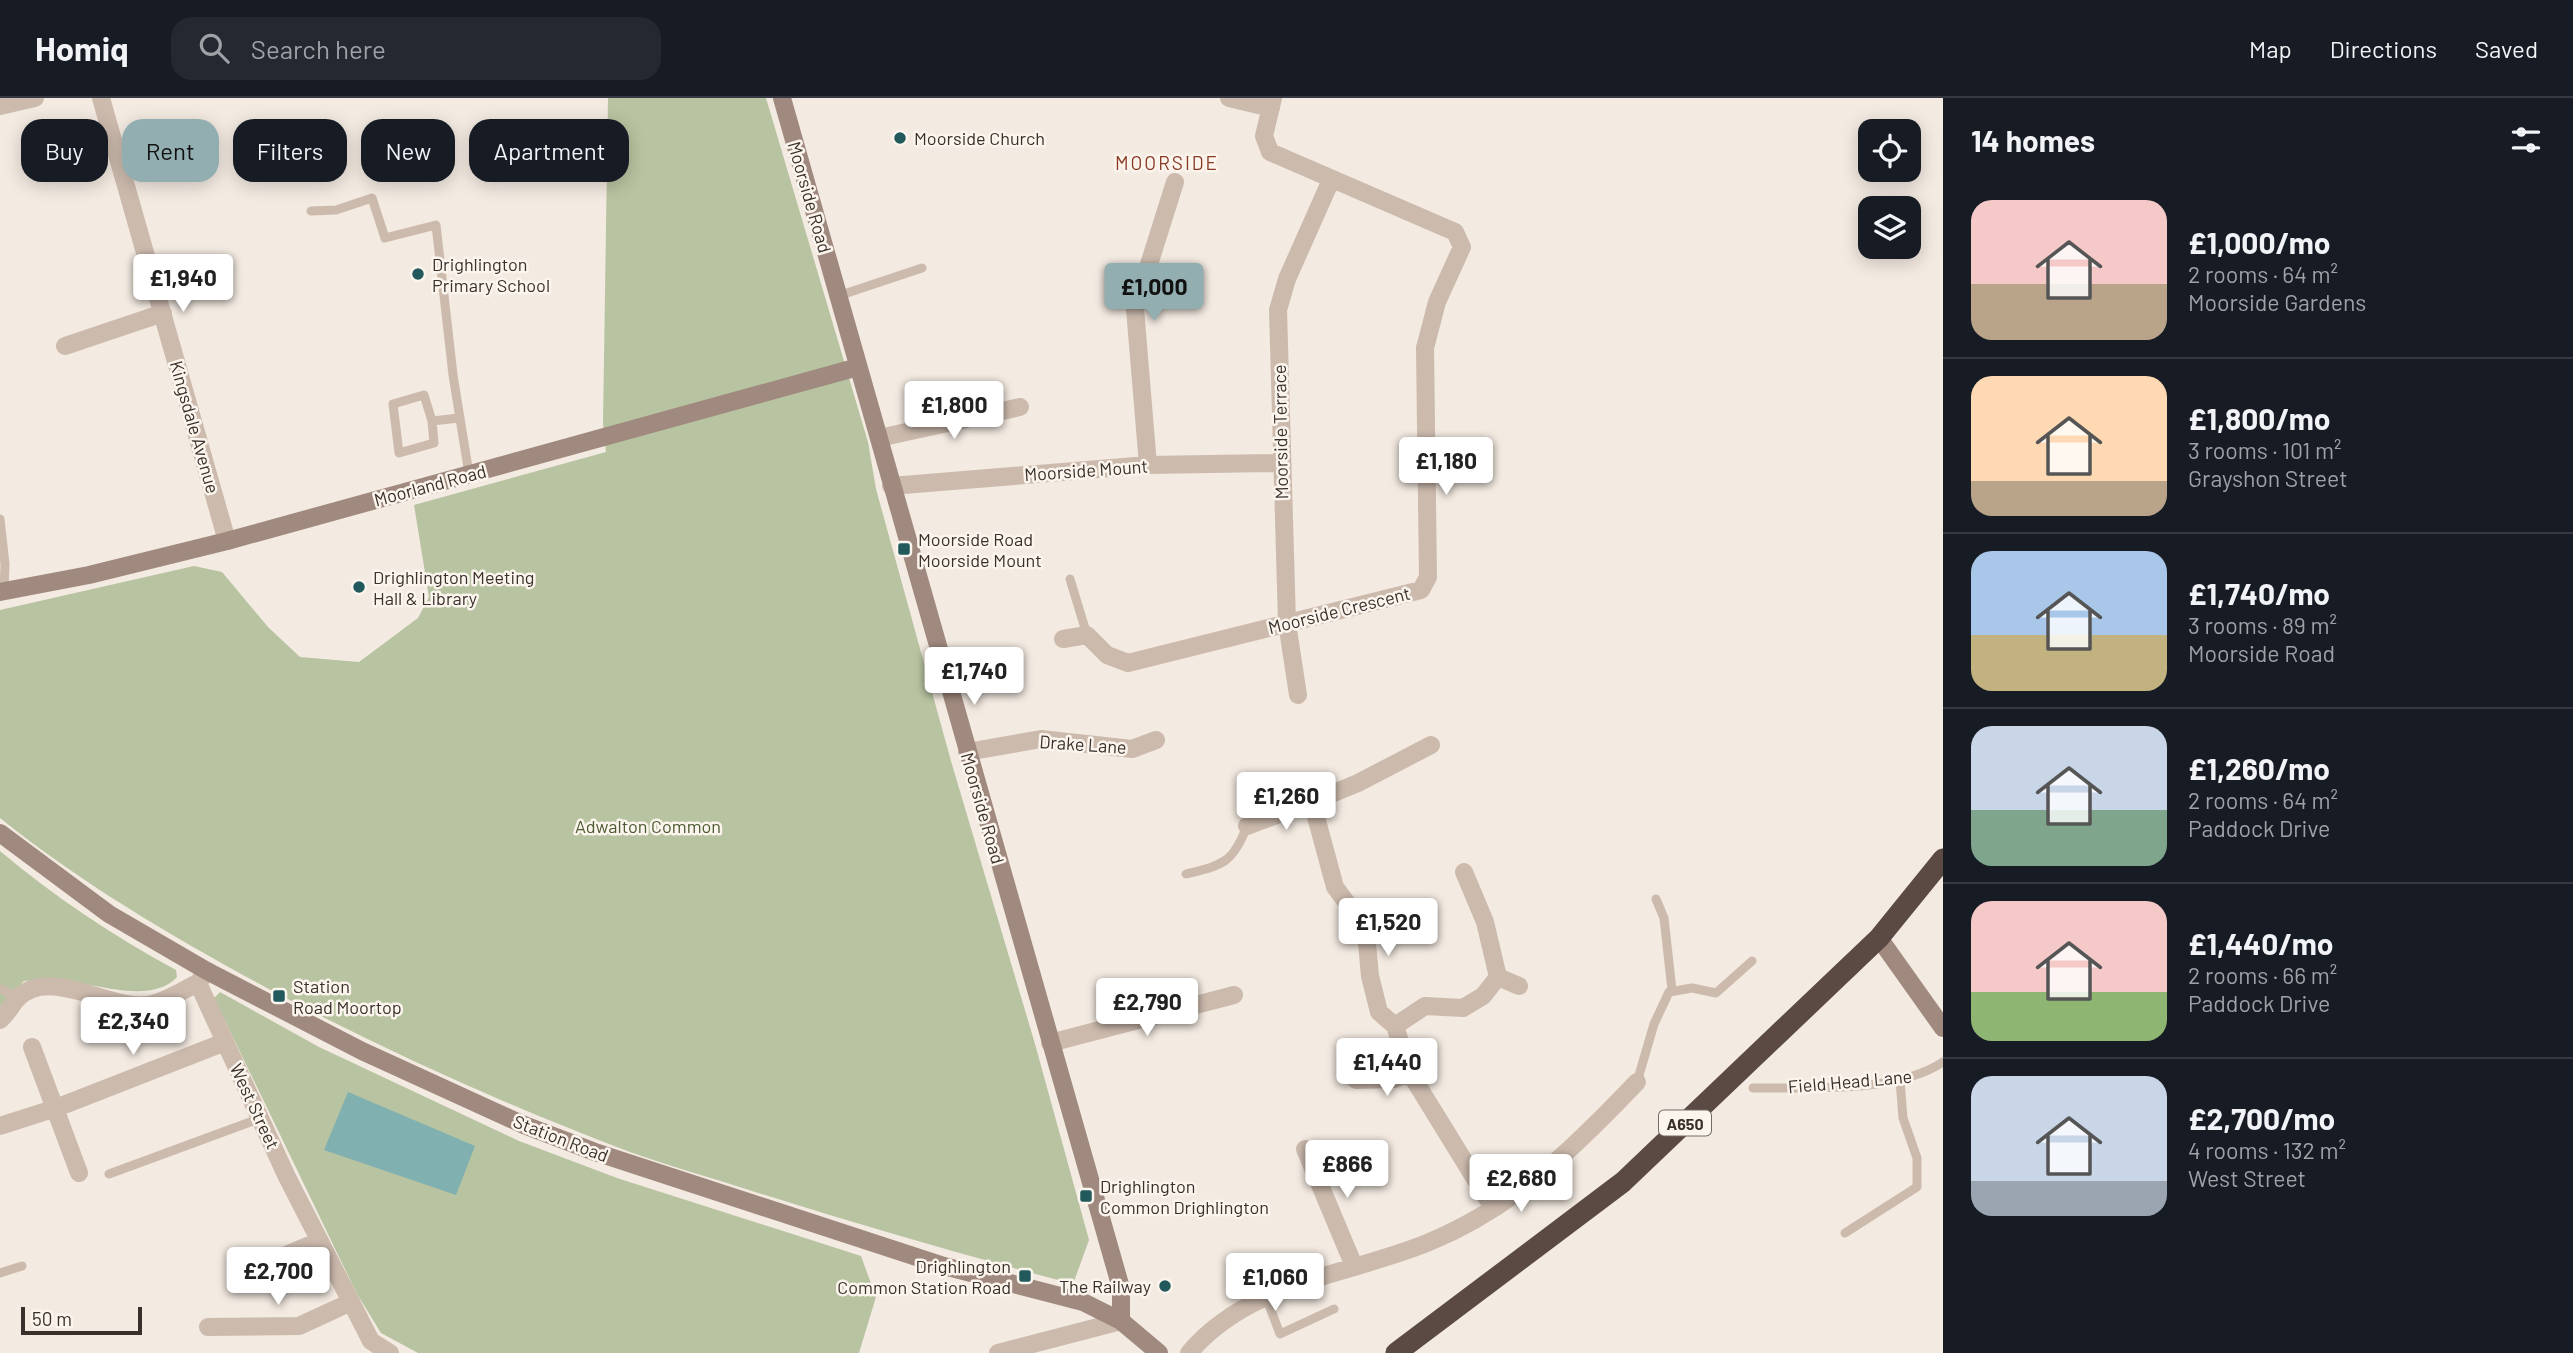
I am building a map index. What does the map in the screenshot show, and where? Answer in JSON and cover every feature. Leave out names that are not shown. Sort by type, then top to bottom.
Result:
[{"type":"highway","name":"A650","points":[[1396,1353],[1623,1182],[1879,938],[1943,859]]},
{"type":"street","points":[[0,106],[35,98]]},
{"type":"street","name":"Kingsdale Avenue","points":[[101,98],[228,541]]},
{"type":"street","name":"Moorside Road","points":[[782,98],[1121,1288],[1121,1321]]},
{"type":"street","points":[[1229,98],[1272,103]]},
{"type":"street","name":"Moorside Crescent","points":[[1087,635],[1107,655],[1128,663],[1421,590],[1428,577],[1425,348],[1437,302],[1462,247],[1455,232],[1270,152],[1264,136],[1272,103]]},
{"type":"street","name":"Moorside Terrace","points":[[1298,695],[1287,623],[1280,463],[1278,310],[1287,279],[1331,180]]},
{"type":"street","points":[[1148,465],[1135,310],[1175,182]]},
{"type":"street","points":[[65,346],[163,313]]},
{"type":"street","name":"Moorland Road","points":[[2,592],[89,575],[228,541],[858,367]]},
{"type":"street","points":[[879,438],[1020,407]]},
{"type":"street","name":"Moorside Mount","points":[[891,486],[1148,465],[1280,463]]},
{"type":"street","points":[[1063,639],[1087,635]]},
{"type":"street","name":"Drake Lane","points":[[967,752],[1041,739],[1132,749],[1156,740]]},
{"type":"street","points":[[1247,826],[1358,783],[1431,745]]},
{"type":"street","points":[[1312,802],[1335,887],[1358,918],[1367,943],[1370,976],[1379,1012],[1395,1026],[1410,1073],[1493,1208]]},
{"type":"street","name":"Station Road","points":[[0,833],[109,914],[202,977],[524,1125],[571,1143],[944,1266],[1083,1302],[1121,1321],[1159,1353]]},
{"type":"street","points":[[1464,872],[1485,922],[1498,977]]},
{"type":"street","points":[[1879,938],[1943,1027]]},
{"type":"street","points":[[0,1020],[18,998],[33,989],[71,987],[124,1005],[149,1005],[202,977]]},
{"type":"street","name":"West Street","points":[[202,977],[225,1042],[319,1241],[374,1347],[390,1353]]},
{"type":"street","points":[[1395,1026],[1425,1006],[1463,1008],[1483,996],[1498,977]]},
{"type":"street","points":[[1498,977],[1519,986]]},
{"type":"street","points":[[1050,1043],[1234,995]]},
{"type":"street","points":[[0,1126],[56,1108],[225,1042]]},
{"type":"street","points":[[32,1047],[79,1173]]},
{"type":"street","points":[[1356,1080],[1394,1079],[1410,1073]]},
{"type":"street","points":[[1189,1353],[1208,1330],[1265,1296],[1428,1243],[1518,1194],[1568,1154],[1637,1083]]},
{"type":"street","points":[[1305,1149],[1354,1266]]},
{"type":"street","points":[[286,1255],[319,1241]]},
{"type":"street","points":[[208,1327],[299,1325],[351,1302]]},
{"type":"street","points":[[998,1353],[1121,1321]]},
{"type":"lane","points":[[311,211],[336,210],[372,198],[385,238],[436,225],[459,418],[469,474]]},
{"type":"lane","points":[[838,296],[922,268]]},
{"type":"lane","points":[[424,395],[432,421],[434,443],[399,453],[393,404],[424,395]]},
{"type":"lane","points":[[432,421],[459,418]]},
{"type":"lane","points":[[0,519],[5,564],[2,592]]},
{"type":"lane","points":[[1070,579],[1087,635]]},
{"type":"lane","points":[[1186,874],[1220,866],[1238,848],[1247,826]]},
{"type":"lane","points":[[1637,1083],[1654,1024],[1672,990],[1664,918],[1656,899]]},
{"type":"lane","points":[[1672,990],[1692,988],[1716,993],[1752,961]]},
{"type":"lane","points":[[0,988],[18,998]]},
{"type":"lane","name":"Field Head Lane","points":[[1753,1088],[1839,1086],[1900,1080],[1929,1071],[1943,1062]]},
{"type":"lane","points":[[1845,1233],[1917,1187],[1917,1158],[1903,1118],[1900,1080]]},
{"type":"lane","points":[[109,1174],[261,1118]]},
{"type":"lane","points":[[0,1273],[22,1266]]},
{"type":"lane","points":[[1265,1296],[1280,1334],[1334,1309]]},
{"type":"green space","name":"Adwalton Common","points":[[608,98],[766,98],[868,442],[876,489],[951,761],[1035,1044],[1089,1240],[1073,1284],[870,1227],[659,1162],[585,1135],[452,1079],[280,995],[207,955],[101,891],[0,818],[0,610],[194,566],[222,572],[268,627],[300,657],[359,662],[418,618],[429,597],[414,505],[606,452],[603,424],[607,182],[629,182],[629,119],[608,119]]},
{"type":"green space","points":[[0,851],[85,915],[176,970],[177,977],[166,986],[136,991],[56,979],[24,981],[0,1007]]},
{"type":"green space","points":[[220,992],[319,1047],[519,1141],[617,1178],[861,1256],[876,1297],[859,1353],[418,1353],[381,1333],[357,1294],[214,998]]},
{"type":"water","points":[[348,1092],[475,1146],[456,1195],[324,1150]]},
{"type":"place","name":"Moorside Church","points":[[900,138]]},
{"type":"place","name":"Drighlington Primary School","points":[[418,274]]},
{"type":"place","name":"Moorside Road Moorside Mount","points":[[904,549]]},
{"type":"place","name":"Drighlington Meeting Hall & Library","points":[[359,587]]},
{"type":"place","name":"Station Road Moortop","points":[[279,996]]},
{"type":"place","name":"Drighlington Common Drighlington","points":[[1086,1196]]},
{"type":"place","name":"Drighlington Common Station Road","points":[[1025,1276]]},
{"type":"place","name":"The Railway","points":[[1165,1286]]},
{"type":"district","name":"MOORSIDE","points":[[1167,162]]}]
